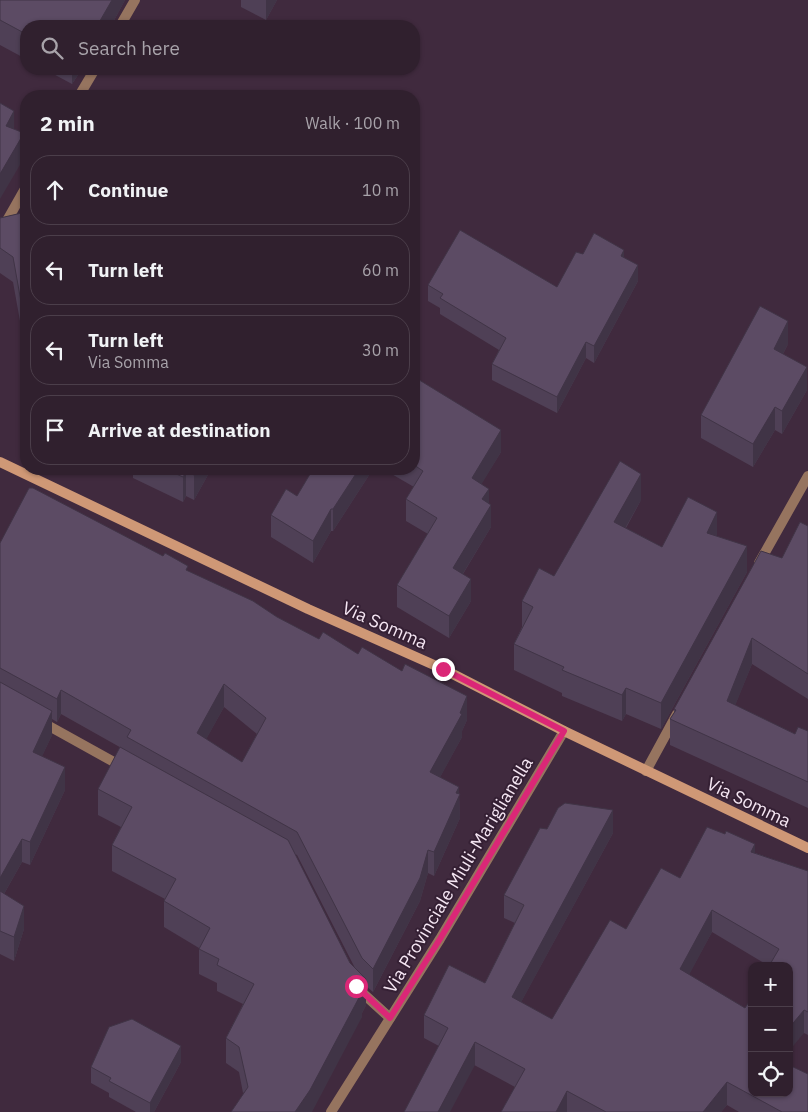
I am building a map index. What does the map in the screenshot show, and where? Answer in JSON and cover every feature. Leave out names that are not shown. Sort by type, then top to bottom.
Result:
[{"type":"street","points":[[123,20],[135,0]]},
{"type":"street","points":[[83,90],[91,75]]},
{"type":"street","points":[[0,233],[20,198]]},
{"type":"street","name":"Via Somma","points":[[0,462],[20,471]]},
{"type":"street","name":"Via Somma","points":[[27,475],[300,604],[443,669],[564,731],[808,848]]},
{"type":"street","points":[[755,572],[808,476]]},
{"type":"street","points":[[646,771],[684,702]]},
{"type":"street","points":[[34,718],[129,770]]},
{"type":"street","name":"Via Provinciale Miuli-Mariglianella","points":[[331,1112],[440,939],[564,731]]},
{"type":"street","points":[[351,977],[356,986],[390,1018]]},
{"type":"building","points":[[0,0],[112,0],[100,20],[20,20],[20,31],[0,20]]},
{"type":"building","points":[[0,103],[14,111],[6,126],[20,131],[20,140],[0,174]]},
{"type":"building","points":[[20,213],[20,296],[13,257],[0,248],[0,218]]},
{"type":"building","points":[[460,230],[557,287],[576,252],[583,254],[594,233],[624,250],[621,256],[638,265],[594,346],[586,342],[557,397],[492,364],[506,338],[440,298],[443,294],[428,285]]},
{"type":"building","points":[[760,306],[788,321],[774,349],[807,367],[782,411],[775,407],[753,444],[701,415]]},
{"type":"building","points":[[420,380],[501,430],[472,478],[489,489],[482,499],[491,505],[453,568],[471,579],[449,616],[397,585],[437,518],[406,499],[423,471],[420,469]]},
{"type":"building","points":[[620,461],[641,474],[614,522],[662,547],[688,497],[717,512],[707,533],[747,546],[661,703],[626,688],[622,695],[562,670],[564,667],[514,644],[533,607],[522,601],[539,568],[554,576]]},
{"type":"building","points":[[309,475],[355,475],[333,509],[331,509],[313,541],[271,515],[286,489],[297,496]]},
{"type":"building","points":[[29,488],[33,488],[163,556],[165,553],[188,566],[186,570],[253,601],[277,617],[319,639],[323,632],[358,654],[362,647],[402,671],[405,664],[467,696],[460,713],[462,714],[430,772],[459,787],[456,793],[460,794],[434,852],[428,850],[420,878],[373,969],[362,958],[297,832],[127,737],[131,730],[61,690],[57,699],[0,668],[0,543]],"holes":[[[224,684],[266,718],[242,762],[197,733]]]},
{"type":"building","points":[[800,522],[808,526],[808,674],[752,638],[727,701],[795,734],[798,727],[808,731],[808,782],[670,719],[761,551],[782,558]]},
{"type":"building","points":[[0,682],[52,711],[33,752],[65,767],[30,842],[22,839],[0,878]]},
{"type":"building","points":[[120,747],[288,840],[350,963],[366,979],[360,991],[362,992],[310,1090],[295,1112],[231,1112],[248,1087],[239,1047],[226,1038],[254,984],[217,965],[219,959],[199,949],[210,928],[164,901],[176,879],[112,845],[132,807],[98,789]]},
{"type":"building","points":[[565,803],[613,810],[512,997],[552,1019],[610,920],[626,929],[661,868],[680,878],[707,827],[725,834],[726,831],[755,844],[751,852],[808,871],[808,1012],[804,1010],[793,1023],[793,962],[771,962],[779,949],[712,910],[680,969],[745,1008],[748,1003],[748,1093],[727,1082],[703,1112],[606,1112],[567,1091],[556,1112],[501,1112],[525,1069],[475,1042],[438,1112],[404,1112],[448,1028],[424,1015],[449,965],[485,983],[524,905],[504,895],[540,828],[547,829],[558,808]]},
{"type":"building","points":[[0,891],[24,906],[14,937],[0,931]]},
{"type":"building","points":[[132,1019],[181,1046],[150,1103],[109,1081],[111,1078],[91,1067],[109,1027]]},
{"type":"building","points":[[793,1067],[808,1074],[808,1112],[782,1112],[754,1097],[793,1097]]},
{"type":"route","points":[[356,986],[390,1018],[440,939],[564,731],[443,669]]}]
